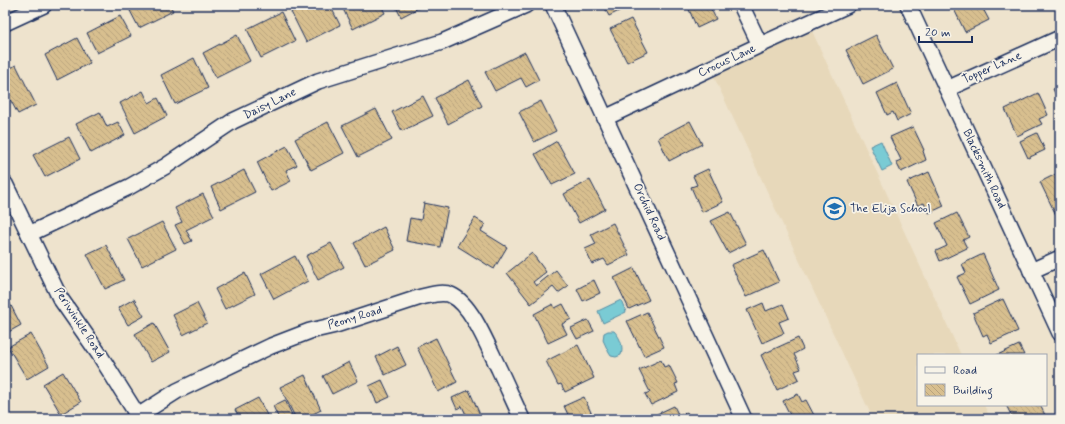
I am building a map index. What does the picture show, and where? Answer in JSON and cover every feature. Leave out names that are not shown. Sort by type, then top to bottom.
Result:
[{"type":"street","points":[[5,23],[44,5]]},
{"type":"street","name":"Daisy Lane","points":[[28,234],[129,187],[166,166],[233,121],[318,81],[442,42],[526,5]]},
{"type":"street","name":"Orchid Road","points":[[553,5],[744,419]]},
{"type":"street","points":[[741,5],[760,45]]},
{"type":"street","name":"Crocus Lane","points":[[605,118],[848,5]]},
{"type":"street","name":"Blacksmith Road","points":[[908,5],[1060,333]]},
{"type":"street","name":"Topper Lane","points":[[947,89],[1060,38]]},
{"type":"street","name":"Periwinkle Road","points":[[5,184],[60,298],[99,354],[135,418]]},
{"type":"street","points":[[1032,271],[1060,258]]},
{"type":"street","name":"Peony Road","points":[[135,418],[178,391],[270,346],[310,331],[336,326],[421,297],[434,294],[445,294],[452,295],[460,301],[471,314],[522,419]]},
{"type":"shaded area","name":"The Elija School","points":[[806,18],[961,354],[917,354],[917,406],[984,406],[991,419],[873,419],[708,64]]},
{"type":"water","points":[[881,141],[892,166],[882,171],[870,146]]},
{"type":"water","points":[[621,300],[626,312],[603,323],[598,311]]},
{"type":"water","points":[[614,331],[618,336],[622,345],[621,355],[616,357],[611,356],[609,353],[603,340],[604,333]]},
{"type":"building","points":[[127,5],[170,5],[173,11],[139,28]]},
{"type":"building","points":[[305,5],[330,5],[340,25],[306,42],[291,12]]},
{"type":"building","points":[[341,5],[381,5],[385,13],[353,29]]},
{"type":"building","points":[[395,5],[424,5],[401,17]]},
{"type":"building","points":[[603,5],[631,5],[609,16]]},
{"type":"building","points":[[687,5],[709,5],[716,19],[697,28]]},
{"type":"building","points":[[952,5],[981,5],[989,20],[965,32]]},
{"type":"building","points":[[281,12],[295,41],[261,58],[247,29]]},
{"type":"building","points":[[120,16],[131,36],[97,53],[87,33]]},
{"type":"building","points":[[631,19],[648,52],[627,62],[610,29]]},
{"type":"building","points":[[237,35],[250,61],[216,78],[203,53]]},
{"type":"building","points":[[876,35],[893,69],[863,84],[846,50]]},
{"type":"building","points":[[77,38],[90,63],[57,80],[45,55]]},
{"type":"building","points":[[525,52],[539,80],[526,87],[521,78],[495,91],[485,72]]},
{"type":"building","points":[[194,58],[208,88],[175,104],[161,75]]},
{"type":"building","points":[[16,65],[36,105],[18,114],[5,90],[5,71]]},
{"type":"building","points":[[469,80],[482,106],[448,124],[435,98]]},
{"type":"building","points":[[897,83],[911,114],[897,121],[893,112],[887,115],[877,93]]},
{"type":"building","points":[[1060,86],[1060,104],[1053,89]]},
{"type":"building","points":[[143,91],[149,103],[158,98],[167,116],[135,133],[120,103]]},
{"type":"building","points":[[1038,93],[1048,115],[1039,119],[1042,124],[1017,136],[1005,109]]},
{"type":"building","points":[[423,96],[433,116],[402,131],[392,112]]},
{"type":"building","points":[[541,101],[556,131],[534,142],[519,112]]},
{"type":"building","points":[[376,109],[392,140],[358,157],[342,126]]},
{"type":"building","points":[[100,112],[107,127],[118,122],[125,135],[91,153],[76,124]]},
{"type":"building","points":[[690,121],[702,144],[669,161],[658,138]]},
{"type":"building","points":[[328,122],[344,153],[311,170],[295,139]]},
{"type":"building","points":[[913,127],[924,150],[926,160],[901,172],[896,162],[901,160],[890,137]]},
{"type":"building","points":[[1037,133],[1045,150],[1028,158],[1020,141]]},
{"type":"building","points":[[69,137],[80,159],[45,177],[33,155]]},
{"type":"building","points":[[557,141],[575,174],[552,185],[535,154]]},
{"type":"building","points":[[287,146],[297,165],[286,170],[291,181],[271,191],[257,162]]},
{"type":"building","points":[[708,169],[723,202],[702,212],[691,187],[697,185],[693,176]]},
{"type":"building","points":[[244,170],[255,192],[221,209],[211,187]]},
{"type":"building","points":[[929,172],[944,206],[929,213],[924,203],[918,206],[907,182]]},
{"type":"building","points":[[1060,172],[1060,213],[1056,215],[1040,182]]},
{"type":"building","points":[[590,180],[605,209],[579,223],[564,194]]},
{"type":"building","points":[[203,194],[214,216],[186,230],[192,241],[185,244],[175,225],[182,222],[175,208]]},
{"type":"building","points":[[424,203],[448,208],[440,247],[406,241],[410,218],[421,220]]},
{"type":"building","points":[[730,212],[746,244],[728,253],[711,221]]},
{"type":"building","points":[[957,213],[969,237],[963,240],[967,248],[940,261],[936,251],[947,246],[936,223]]},
{"type":"building","points":[[475,218],[485,224],[481,231],[507,247],[494,269],[457,246]]},
{"type":"building","points":[[162,222],[176,249],[142,266],[128,239]]},
{"type":"building","points":[[613,223],[629,255],[608,265],[604,259],[592,264],[585,249],[596,244],[591,234]]},
{"type":"building","points":[[384,227],[395,250],[365,265],[354,243]]},
{"type":"building","points":[[331,243],[344,267],[318,280],[306,256]]},
{"type":"building","points":[[106,245],[124,280],[105,289],[87,254]]},
{"type":"building","points":[[764,250],[779,282],[746,297],[731,265]]},
{"type":"building","points":[[532,253],[546,272],[533,282],[536,286],[556,270],[568,286],[558,293],[553,287],[531,304],[507,273]]},
{"type":"building","points":[[983,254],[999,290],[970,304],[957,277],[966,273],[962,264]]},
{"type":"building","points":[[295,256],[308,281],[274,299],[261,274]]},
{"type":"building","points":[[634,268],[649,300],[629,309],[614,278]]},
{"type":"building","points":[[245,273],[255,294],[225,309],[215,289]]},
{"type":"building","points":[[594,280],[600,293],[583,301],[577,289]]},
{"type":"building","points":[[5,294],[21,325],[5,334]]},
{"type":"building","points":[[134,299],[144,316],[128,325],[118,308]]},
{"type":"building","points":[[1003,299],[1018,331],[991,343],[987,334],[983,336],[973,313]]},
{"type":"building","points":[[197,303],[207,323],[183,335],[173,315]]},
{"type":"building","points":[[763,303],[766,311],[783,304],[789,318],[779,322],[784,333],[762,343],[747,310]]},
{"type":"building","points":[[553,304],[555,308],[563,304],[571,319],[562,324],[567,334],[548,343],[534,314]]},
{"type":"building","points":[[647,312],[664,347],[644,356],[627,321]]},
{"type":"building","points":[[588,320],[594,331],[577,339],[571,328]]},
{"type":"building","points":[[154,323],[170,352],[151,362],[135,334]]},
{"type":"building","points":[[31,334],[49,366],[27,379],[8,347]]},
{"type":"building","points":[[436,338],[457,382],[438,392],[417,347]]},
{"type":"building","points":[[798,338],[803,349],[794,354],[801,369],[795,371],[799,379],[777,390],[761,355]]},
{"type":"building","points":[[578,345],[594,378],[565,392],[561,384],[558,385],[546,361]]},
{"type":"building","points":[[1019,345],[1024,354],[999,354]]},
{"type":"building","points":[[397,346],[406,365],[385,375],[376,357]]},
{"type":"building","points":[[661,360],[664,367],[669,365],[678,383],[675,384],[678,392],[651,405],[645,394],[650,392],[639,370]]},
{"type":"building","points":[[349,362],[358,381],[332,394],[323,376]]},
{"type":"building","points":[[63,372],[81,402],[61,414],[43,384]]},
{"type":"building","points":[[305,375],[321,410],[303,419],[296,419],[280,387]]},
{"type":"building","points":[[382,380],[390,397],[377,403],[369,386]]},
{"type":"building","points":[[469,390],[482,419],[463,419],[467,417],[462,406],[457,409],[452,398]]},
{"type":"building","points":[[798,394],[802,402],[806,400],[816,419],[792,419],[783,401]]},
{"type":"building","points":[[584,397],[594,419],[570,419],[564,406]]},
{"type":"building","points":[[258,398],[268,417],[263,419],[240,419],[235,410]]},
{"type":"building","points":[[285,400],[294,419],[279,419],[273,406]]},
{"type":"building","points":[[674,406],[679,416],[687,412],[690,419],[660,419],[657,414]]},
{"type":"building","points":[[1006,406],[1040,406],[1047,419],[1013,419]]},
{"type":"place","name":"The Elija School","points":[[835,209]]}]
